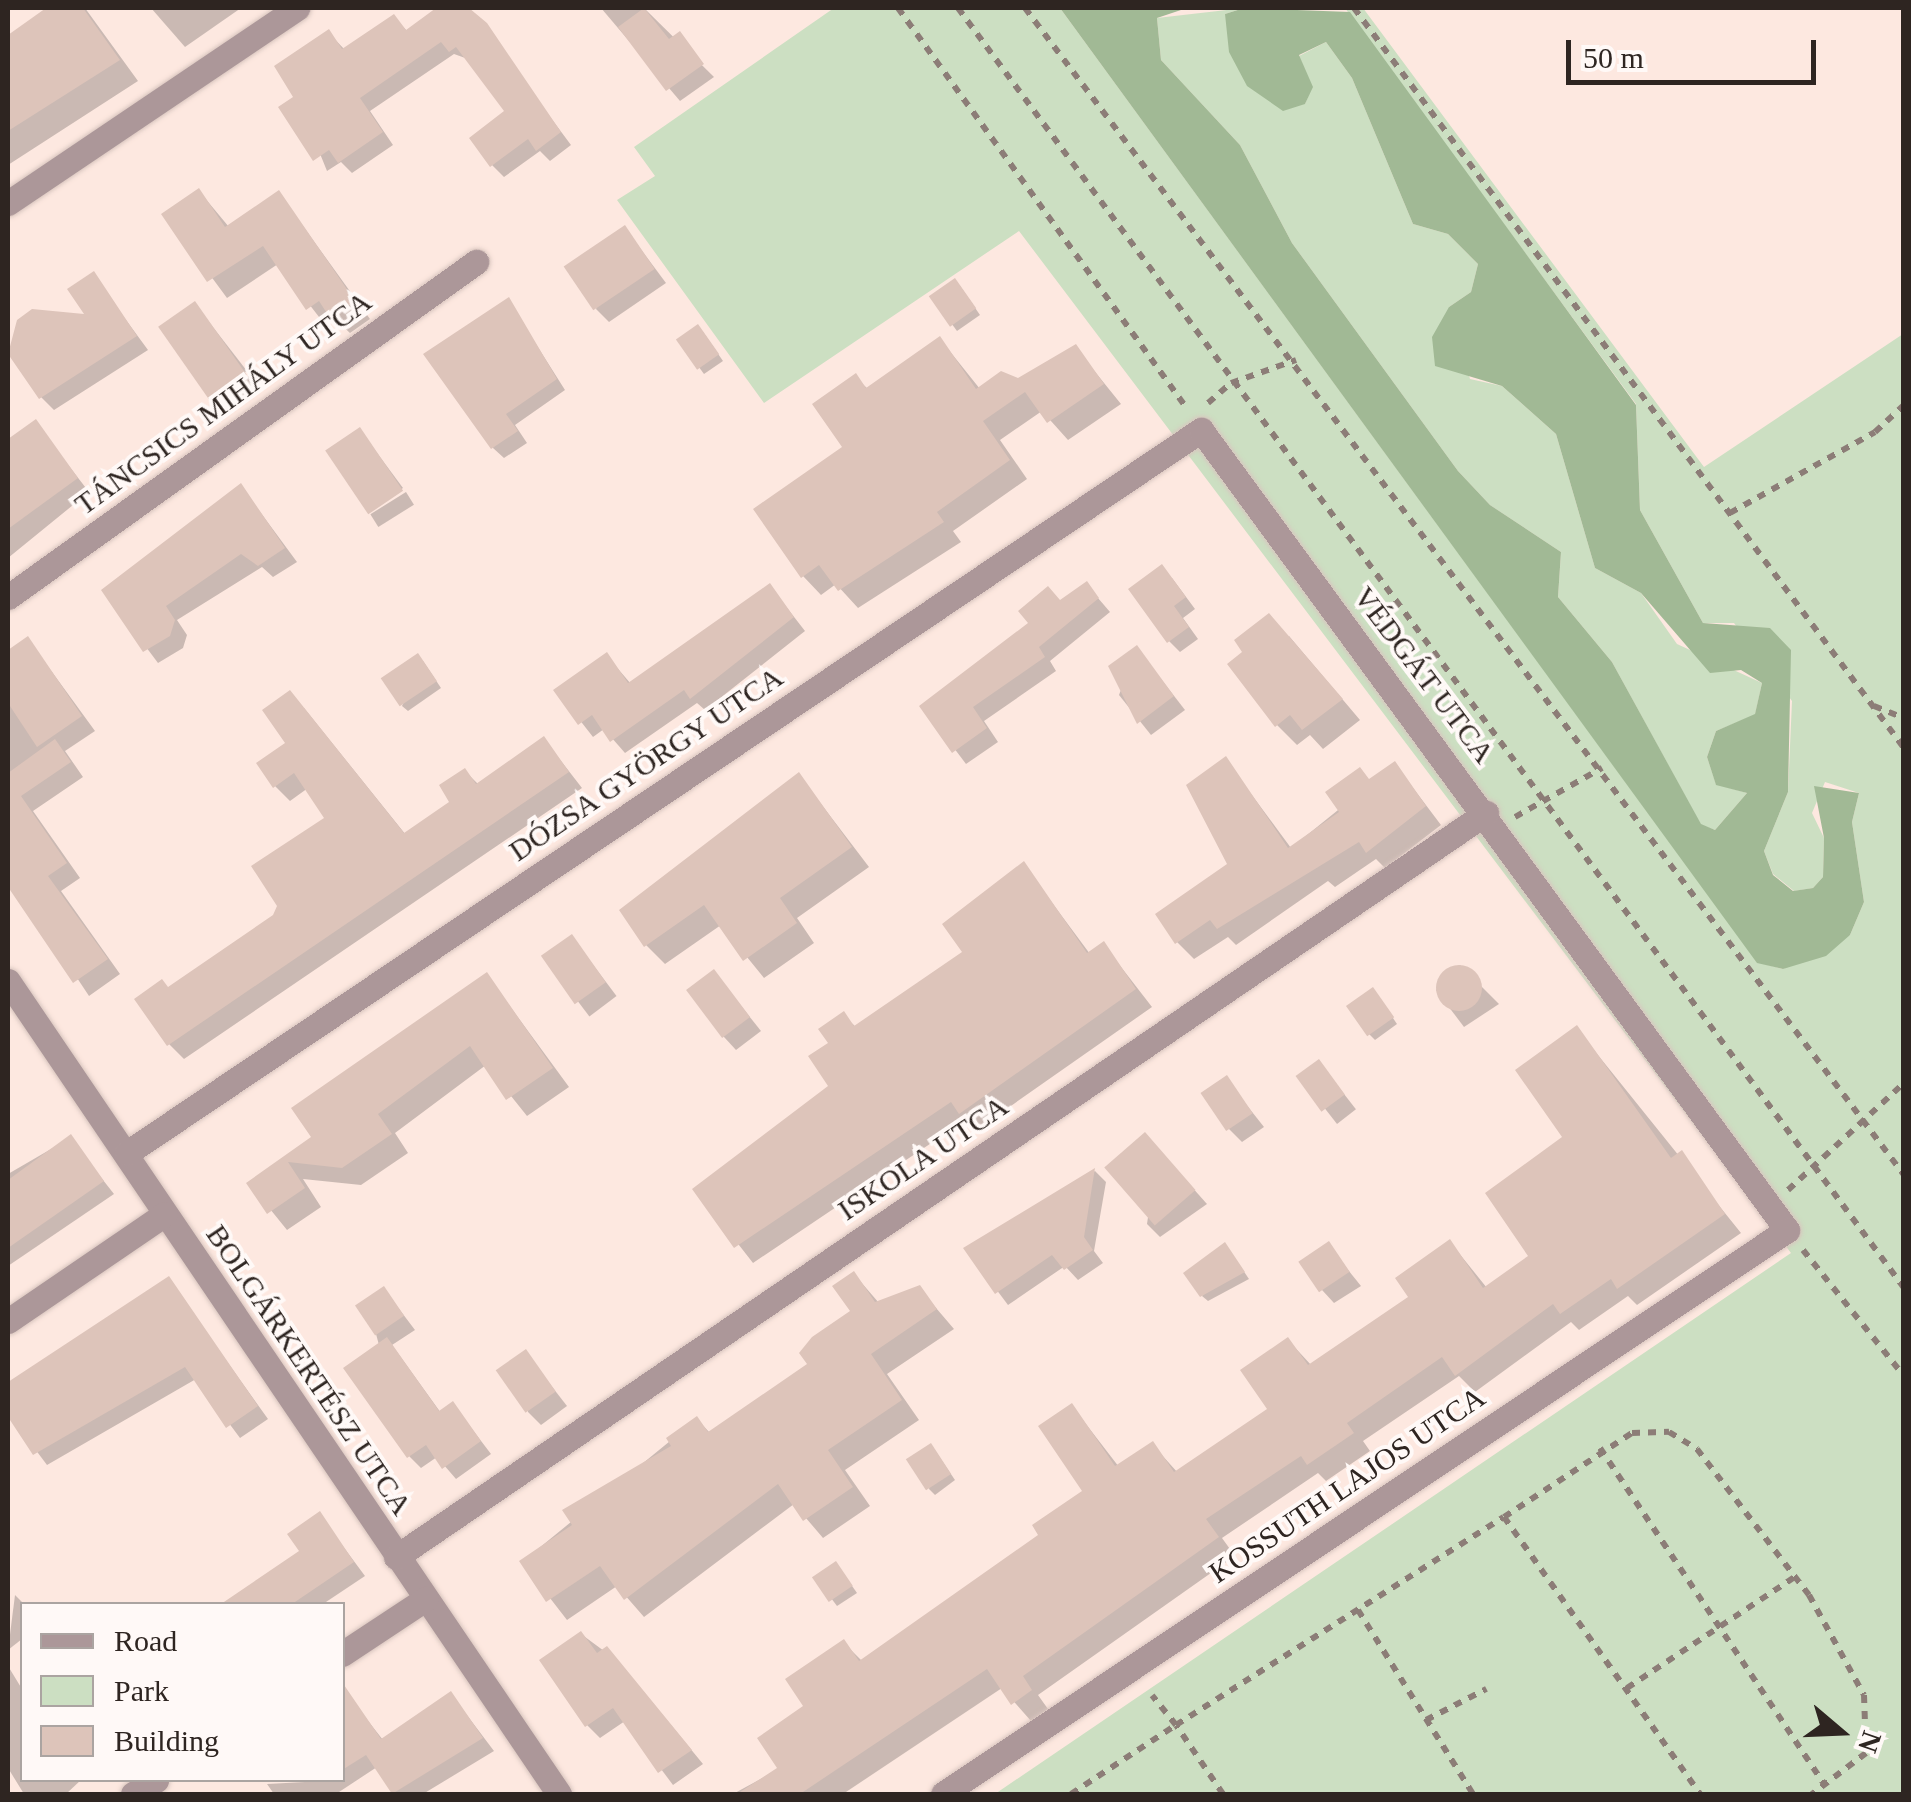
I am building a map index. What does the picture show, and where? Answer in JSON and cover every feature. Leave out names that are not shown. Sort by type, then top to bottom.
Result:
[{"type":"street","points":[[8,203],[297,8]]},
{"type":"street","name":"TÁNCSICS MIHÁLY UTCA","points":[[8,598],[476,262]]},
{"type":"street","name":"VÉDGÁT UTCA","points":[[1197,424],[1774,1206],[1787,1230]]},
{"type":"street","name":"DÓZSA GYÖRGY UTCA","points":[[127,1153],[1197,424]]},
{"type":"street","name":"ISKOLA UTCA","points":[[396,1557],[1486,813]]},
{"type":"street","name":"BOLGÁRKERTÉSZ UTCA","points":[[8,980],[559,1794]]},
{"type":"street","points":[[8,1321],[165,1214]]},
{"type":"street","name":"KOSSUTH LAJOS UTCA","points":[[943,1794],[1787,1230]]},
{"type":"street","points":[[345,1652],[425,1599]]},
{"type":"path","points":[[898,8],[1197,424],[1230,383],[1296,360]]},
{"type":"path","points":[[958,8],[1230,383],[1904,1288]]},
{"type":"path","points":[[1026,8],[1296,360],[1904,1175]]},
{"type":"path","points":[[1354,8],[1904,748]]},
{"type":"path","points":[[1730,513],[1875,432],[1904,405]]},
{"type":"path","points":[[1869,702],[1904,718]]},
{"type":"path","points":[[1486,813],[1505,821],[1545,805],[1602,768]]},
{"type":"path","points":[[1774,1206],[1812,1164],[1904,1084]]},
{"type":"path","points":[[1787,1230],[1904,1376]]},
{"type":"path","points":[[1071,1794],[1504,1517],[1600,1448],[1652,1430],[1683,1438],[1795,1577],[1851,1666],[1867,1712],[1866,1753],[1812,1794]]},
{"type":"path","points":[[1600,1448],[1826,1787]]},
{"type":"path","points":[[1504,1517],[1700,1794]]},
{"type":"path","points":[[1627,1688],[1795,1577]]},
{"type":"path","points":[[1358,1610],[1472,1794]]},
{"type":"path","points":[[1426,1720],[1486,1689]]},
{"type":"path","points":[[1152,1695],[1222,1794]]},
{"type":"green space","points":[[834,8],[1060,8],[1757,962],[1783,969],[1850,935],[1864,902],[1852,822],[1859,793],[1825,782],[1812,813],[1824,838],[1823,877],[1813,888],[1794,891],[1773,874],[1764,851],[1788,792],[1792,701],[1734,623],[1703,623],[1640,510],[1636,404],[1345,8],[1363,8],[1704,467],[1903,334],[1903,1794],[995,1794],[1791,1253],[1019,231],[764,403],[617,200],[655,176],[634,147]]},
{"type":"green space","points":[[1060,8],[1187,8],[1157,18],[1161,60],[1240,145],[1292,243],[1458,471],[1490,505],[1561,552],[1558,597],[1612,662],[1701,824],[1715,830],[1747,793],[1716,785],[1707,757],[1716,731],[1755,714],[1762,683],[1741,670],[1710,673],[1641,593],[1595,568],[1556,434],[1502,386],[1435,366],[1432,337],[1449,307],[1471,292],[1478,264],[1448,234],[1413,224],[1352,78],[1326,42],[1299,55],[1313,87],[1305,104],[1283,111],[1247,86],[1229,52],[1225,14],[1244,8],[1350,12],[1636,405],[1640,510],[1703,623],[1770,628],[1791,650],[1788,792],[1764,851],[1773,875],[1793,891],[1813,888],[1823,877],[1824,838],[1814,786],[1859,793],[1852,822],[1864,902],[1850,935],[1826,956],[1783,969],[1757,963]]},
{"type":"green space","points":[[1244,8],[1225,14],[1305,104],[1312,87],[1299,56],[1326,42],[1352,78],[1413,224],[1448,234],[1478,264],[1471,292],[1449,307],[1470,379],[1502,386],[1556,434],[1595,568],[1641,593],[1677,644],[1762,683],[1755,715],[1716,731],[1707,757],[1716,784],[1747,793],[1715,830],[1701,825],[1612,662],[1558,597],[1561,552],[1490,505],[1458,471],[1292,243],[1240,145],[1161,60],[1157,18]]},
{"type":"building","points":[[46,8],[83,8],[120,60],[8,131],[8,35]]},
{"type":"building","points":[[436,8],[469,8],[487,23],[561,132],[536,151],[528,139],[490,167],[469,138],[504,111],[456,47],[449,52],[441,42],[360,98],[383,132],[338,163],[329,150],[313,161],[278,107],[293,97],[274,66],[329,29],[342,49],[394,14],[406,30]]},
{"type":"building","points":[[644,8],[669,39],[680,31],[704,64],[666,91],[618,27]]},
{"type":"building","points":[[199,188],[225,227],[279,190],[355,301],[330,318],[319,301],[306,310],[263,246],[207,282],[161,214]]},
{"type":"building","points":[[625,225],[655,269],[593,310],[564,266]]},
{"type":"building","points":[[94,271],[137,336],[39,399],[8,354],[17,320],[32,309],[84,314],[67,289]]},
{"type":"building","points":[[955,278],[976,308],[950,327],[929,296]]},
{"type":"building","points":[[509,297],[557,379],[506,414],[518,431],[491,449],[423,354]]},
{"type":"building","points":[[195,301],[247,375],[210,401],[158,327]]},
{"type":"building","points":[[698,324],[719,354],[697,370],[676,339]]},
{"type":"building","points":[[940,336],[976,389],[1001,371],[1018,378],[1076,344],[1104,384],[1047,423],[1025,392],[983,421],[1010,460],[937,512],[944,522],[838,591],[819,565],[801,578],[753,509],[842,447],[812,404],[856,373],[866,388]]},
{"type":"building","points":[[36,419],[78,478],[8,529],[8,439]]},
{"type":"building","points":[[360,427],[403,491],[368,514],[325,450]]},
{"type":"building","points":[[241,483],[285,548],[258,566],[241,554],[166,606],[175,620],[170,636],[143,652],[101,590]]},
{"type":"building","points":[[1162,564],[1186,597],[1174,606],[1189,627],[1167,643],[1128,589]]},
{"type":"building","points":[[1087,581],[1099,598],[1039,647],[1045,657],[973,707],[987,728],[952,753],[919,706],[1028,623],[1018,611],[1048,586],[1060,600]]},
{"type":"building","points":[[770,583],[794,617],[690,699],[684,690],[610,742],[592,715],[578,725],[553,690],[607,652],[628,683]]},
{"type":"building","points":[[1269,613],[1343,699],[1302,730],[1290,715],[1275,727],[1227,664],[1242,652],[1234,640]]},
{"type":"building","points":[[28,636],[82,716],[37,747],[8,703],[8,650]]},
{"type":"building","points":[[1137,645],[1174,696],[1137,724],[1108,666]]},
{"type":"building","points":[[418,653],[437,681],[400,706],[381,678]]},
{"type":"building","points":[[290,690],[404,833],[449,802],[439,785],[465,768],[476,784],[544,736],[569,772],[167,1046],[134,999],[162,979],[168,987],[273,915],[277,906],[251,866],[324,818],[294,773],[273,788],[256,763],[285,743],[262,710]]},
{"type":"building","points":[[55,739],[71,762],[21,796],[67,863],[48,876],[108,959],[73,983],[8,887],[8,773]]},
{"type":"building","points":[[1226,756],[1288,848],[1339,812],[1325,792],[1360,767],[1369,779],[1395,761],[1426,806],[1366,853],[1359,842],[1217,929],[1210,920],[1175,944],[1155,914],[1227,864],[1186,785]]},
{"type":"building","points":[[799,772],[852,847],[780,898],[797,923],[743,961],[704,905],[644,947],[619,910]]},
{"type":"building","points":[[1024,861],[1087,953],[1104,941],[1136,989],[959,1114],[951,1102],[734,1248],[692,1189],[828,1086],[808,1056],[828,1043],[818,1029],[844,1011],[854,1026],[962,952],[942,924]]},
{"type":"building","points":[[572,934],[606,982],[575,1004],[541,956]]},
{"type":"building","points":[[1459,965],[1475,972],[1482,988],[1475,1004],[1459,1011],[1443,1004],[1436,988],[1443,972]]},
{"type":"building","points":[[714,969],[750,1017],[722,1038],[686,990]]},
{"type":"building","points":[[487,972],[553,1068],[506,1100],[470,1046],[378,1114],[392,1134],[342,1168],[288,1162],[305,1188],[267,1214],[246,1183],[311,1137],[291,1108]]},
{"type":"building","points":[[1373,987],[1394,1017],[1367,1036],[1346,1006]]},
{"type":"building","points":[[1577,1025],[1671,1158],[1682,1150],[1725,1214],[1617,1289],[1611,1279],[1560,1314],[1553,1304],[1455,1376],[1442,1357],[1347,1423],[1354,1433],[1307,1465],[1301,1456],[1206,1519],[1219,1537],[1023,1676],[1032,1690],[1011,1705],[987,1669],[800,1794],[737,1794],[777,1768],[757,1738],[803,1706],[785,1679],[844,1639],[859,1661],[1038,1535],[1032,1525],[1082,1491],[1038,1426],[1072,1403],[1115,1466],[1153,1441],[1174,1472],[1267,1409],[1240,1370],[1288,1337],[1308,1365],[1408,1297],[1395,1278],[1450,1239],[1483,1288],[1528,1256],[1485,1193],[1562,1137],[1515,1070]]},
{"type":"building","points":[[1319,1059],[1345,1095],[1321,1112],[1296,1076]]},
{"type":"building","points":[[1227,1075],[1253,1113],[1226,1131],[1200,1093]]},
{"type":"building","points":[[1145,1132],[1196,1190],[1155,1226],[1104,1167]]},
{"type":"building","points":[[71,1134],[104,1181],[8,1248],[8,1180]]},
{"type":"building","points":[[1095,1168],[1084,1237],[1093,1250],[1064,1270],[1052,1255],[995,1294],[963,1248]]},
{"type":"building","points":[[1329,1241],[1350,1272],[1319,1292],[1298,1262]]},
{"type":"building","points":[[1225,1242],[1245,1272],[1200,1297],[1183,1273]]},
{"type":"building","points":[[854,1271],[875,1302],[920,1285],[937,1309],[871,1354],[902,1400],[828,1450],[853,1487],[803,1521],[778,1484],[624,1600],[600,1566],[546,1602],[519,1561],[572,1525],[562,1510],[671,1446],[666,1438],[697,1416],[708,1432],[807,1364],[799,1353],[812,1337],[850,1311],[832,1286]]},
{"type":"building","points":[[169,1276],[258,1406],[226,1428],[185,1367],[33,1455],[8,1417],[8,1382]]},
{"type":"building","points":[[384,1286],[404,1316],[375,1335],[355,1306]]},
{"type":"building","points":[[387,1337],[439,1411],[453,1401],[481,1441],[442,1469],[426,1445],[407,1458],[343,1368]]},
{"type":"building","points":[[526,1349],[556,1392],[526,1413],[496,1370]]},
{"type":"building","points":[[931,1443],[951,1474],[926,1490],[906,1459]]},
{"type":"building","points":[[320,1511],[354,1562],[295,1602],[224,1602],[299,1551],[287,1534]]},
{"type":"building","points":[[836,1561],[853,1586],[829,1602],[812,1577]]},
{"type":"building","points":[[581,1631],[597,1653],[607,1646],[692,1750],[658,1773],[613,1708],[585,1727],[539,1660]]},
{"type":"building","points":[[345,1686],[381,1739],[451,1691],[483,1738],[392,1794],[366,1755],[345,1768]]}]
